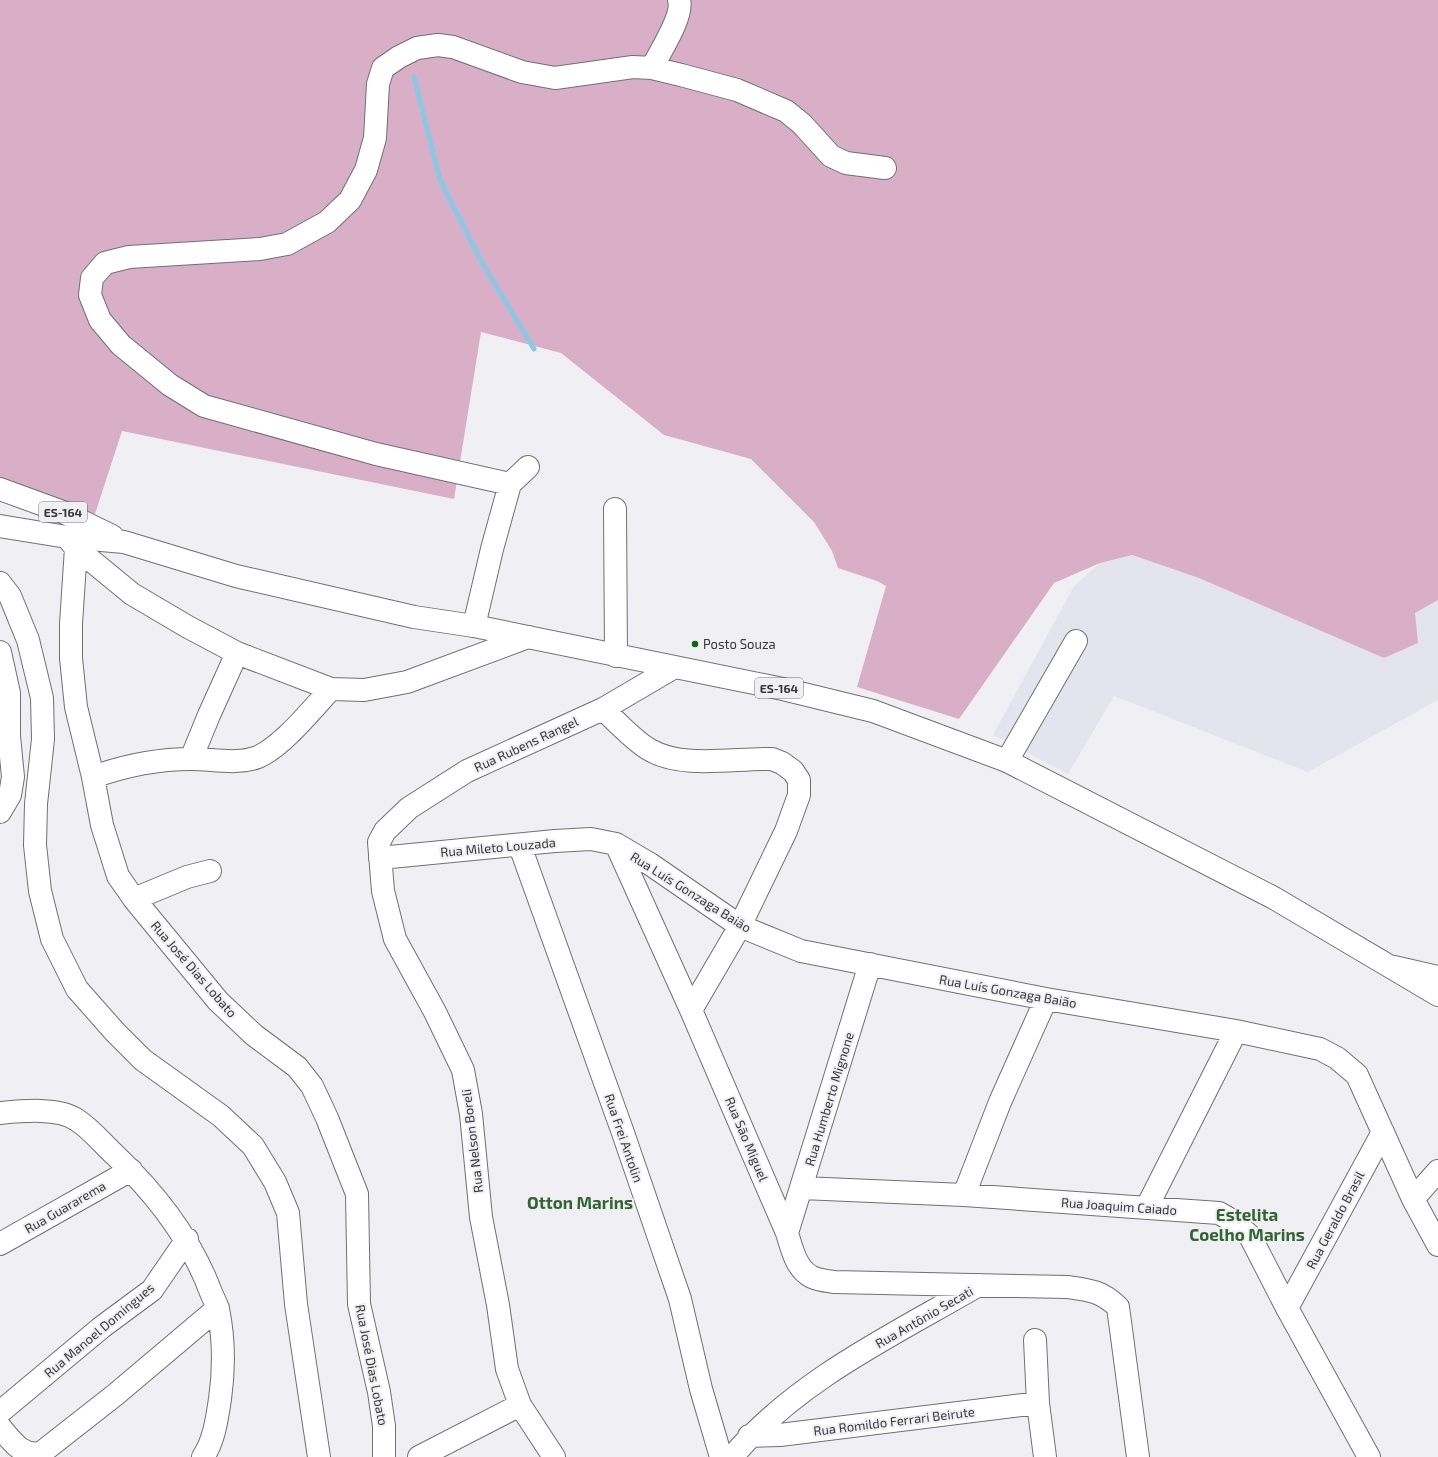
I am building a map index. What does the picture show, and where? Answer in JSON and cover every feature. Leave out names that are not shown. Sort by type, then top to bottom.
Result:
[{"type":"main road","points":[[652,68],[675,26],[679,14],[679,0]]},
{"type":"main road","points":[[510,484],[376,454],[204,406],[170,385],[121,345],[100,320],[90,295],[92,278],[105,263],[129,257],[260,249],[287,244],[327,222],[350,200],[366,170],[375,138],[378,84],[383,68],[398,57],[417,48],[438,45],[453,48],[522,72],[555,78],[633,67],[652,68],[737,90],[786,112],[802,124],[831,156],[846,163],[885,168]]},
{"type":"main road","points":[[474,626],[492,549],[510,484],[528,467]]},
{"type":"main road","points":[[0,525],[11,517],[16,508],[8,492]]},
{"type":"main road","name":"ES-164","points":[[8,492],[63,512],[124,542],[236,576],[414,618],[474,626],[783,689],[873,711],[1007,761],[1274,898],[1438,995]]},
{"type":"main road","points":[[615,509],[616,656]]},
{"type":"main road","name":"ES-164","points":[[0,525],[72,542],[124,542]]},
{"type":"main road","points":[[72,542],[132,594],[237,653],[331,689],[364,690],[407,682],[528,637]]},
{"type":"main road","name":"Rua José Dias Lobato","points":[[72,542],[71,658],[76,707],[93,777],[102,825],[118,876],[134,899],[218,1001],[254,1035],[297,1067],[312,1086],[327,1118],[357,1194],[359,1304],[379,1392],[384,1426],[384,1457]]},
{"type":"main road","points":[[0,583],[10,596],[28,640],[42,698],[43,739],[36,804],[35,845],[40,891],[52,939],[77,989],[115,1032],[143,1060],[222,1116],[253,1146],[275,1182],[288,1214],[296,1304],[318,1457]]},
{"type":"main road","points":[[1007,761],[1076,641]]},
{"type":"main road","points":[[0,652],[9,693],[4,737],[14,777],[10,795],[0,812]]},
{"type":"main road","points":[[191,759],[237,653]]},
{"type":"main road","name":"Rua Rubens Rangel","points":[[385,831],[409,808],[467,771],[603,709],[674,668]]},
{"type":"main road","points":[[93,777],[115,769],[157,761],[191,759],[238,762],[257,757],[277,745],[331,689]]},
{"type":"main road","points":[[603,709],[649,750],[672,759],[772,759],[782,763],[793,771],[799,780],[799,795],[786,831],[740,926],[691,1010]]},
{"type":"main road","name":"Rua Nelson Boreli","points":[[385,831],[379,842],[383,891],[395,939],[435,1012],[463,1070],[471,1114],[481,1217],[498,1305],[507,1369],[520,1405],[554,1457]]},
{"type":"main road","name":"Rua Mileto Louzada","points":[[380,858],[520,846],[555,841],[591,839],[616,844]]},
{"type":"main road","name":"Rua Luís Gonzaga Baião","points":[[616,844],[650,864],[740,926],[801,951],[1046,999],[1236,1031],[1320,1049],[1337,1058],[1357,1075],[1413,1199],[1438,1245]]},
{"type":"main road","name":"Rua São Miguel","points":[[616,844],[691,1010],[802,1270],[812,1277],[834,1282],[979,1285]]},
{"type":"main road","name":"Rua Frei Antolin","points":[[520,846],[680,1299],[701,1389],[722,1457]]},
{"type":"main road","points":[[134,899],[187,877],[210,871]]},
{"type":"main road","name":"Rua Humberto Mignone","points":[[787,1233],[870,964]]},
{"type":"main road","points":[[1387,965],[1438,977]]},
{"type":"main road","points":[[964,1195],[1000,1102],[1046,999]]},
{"type":"main road","points":[[1147,1207],[1236,1031]]},
{"type":"main road","points":[[0,1113],[26,1110],[59,1113],[77,1119],[131,1170],[157,1199],[187,1239],[200,1265],[218,1308],[222,1339],[221,1389],[217,1421],[208,1450],[203,1457]]},
{"type":"main road","name":"Rua Geraldo Brasil","points":[[1288,1308],[1383,1132]]},
{"type":"main road","name":"Rua Guararema","points":[[0,1244],[131,1170]]},
{"type":"main road","points":[[1413,1199],[1438,1171]]},
{"type":"main road","name":"Rua Joaquim Caiado","points":[[802,1188],[964,1195],[1219,1213],[1233,1221],[1250,1236],[1369,1457]]},
{"type":"main road","name":"Rua Manoel Domingues","points":[[0,1412],[102,1327],[152,1290],[187,1239]]},
{"type":"main road","name":"Rua Antônio Secati","points":[[732,1457],[749,1436],[786,1403],[854,1357],[979,1285],[1068,1287],[1093,1290],[1107,1297],[1118,1307],[1138,1457]]},
{"type":"main road","points":[[0,1427],[20,1450],[34,1455],[41,1452],[115,1395],[218,1308]]},
{"type":"main road","points":[[1035,1340],[1038,1403],[1045,1457]]},
{"type":"main road","name":"Rua Romildo Ferrari Beirute","points":[[749,1436],[780,1435],[1038,1403]]},
{"type":"main road","points":[[419,1457],[520,1405]]},
{"type":"shaded area","points":[[0,0],[1438,0],[1438,600],[1415,613],[1418,643],[1384,658],[1199,578],[1132,555],[1100,563],[1054,583],[959,719],[857,687],[886,586],[877,581],[838,568],[832,551],[814,522],[751,459],[664,435],[561,353],[481,332],[454,499],[122,431],[95,514],[0,478]]},
{"type":"shaded area","points":[[1132,555],[1199,578],[1415,613],[1438,600],[1438,700],[1308,772],[1114,696],[1068,774],[993,735],[1074,586],[1100,563]]},
{"type":"waterway","points":[[414,77],[440,180],[480,259],[534,349]]},
{"type":"place","name":"Posto Souza","points":[[695,644]]},
{"type":"district","name":"Otton Marins","points":[[580,1202]]},
{"type":"district","name":"Estelita Coelho Marins","points":[[1247,1224]]}]
